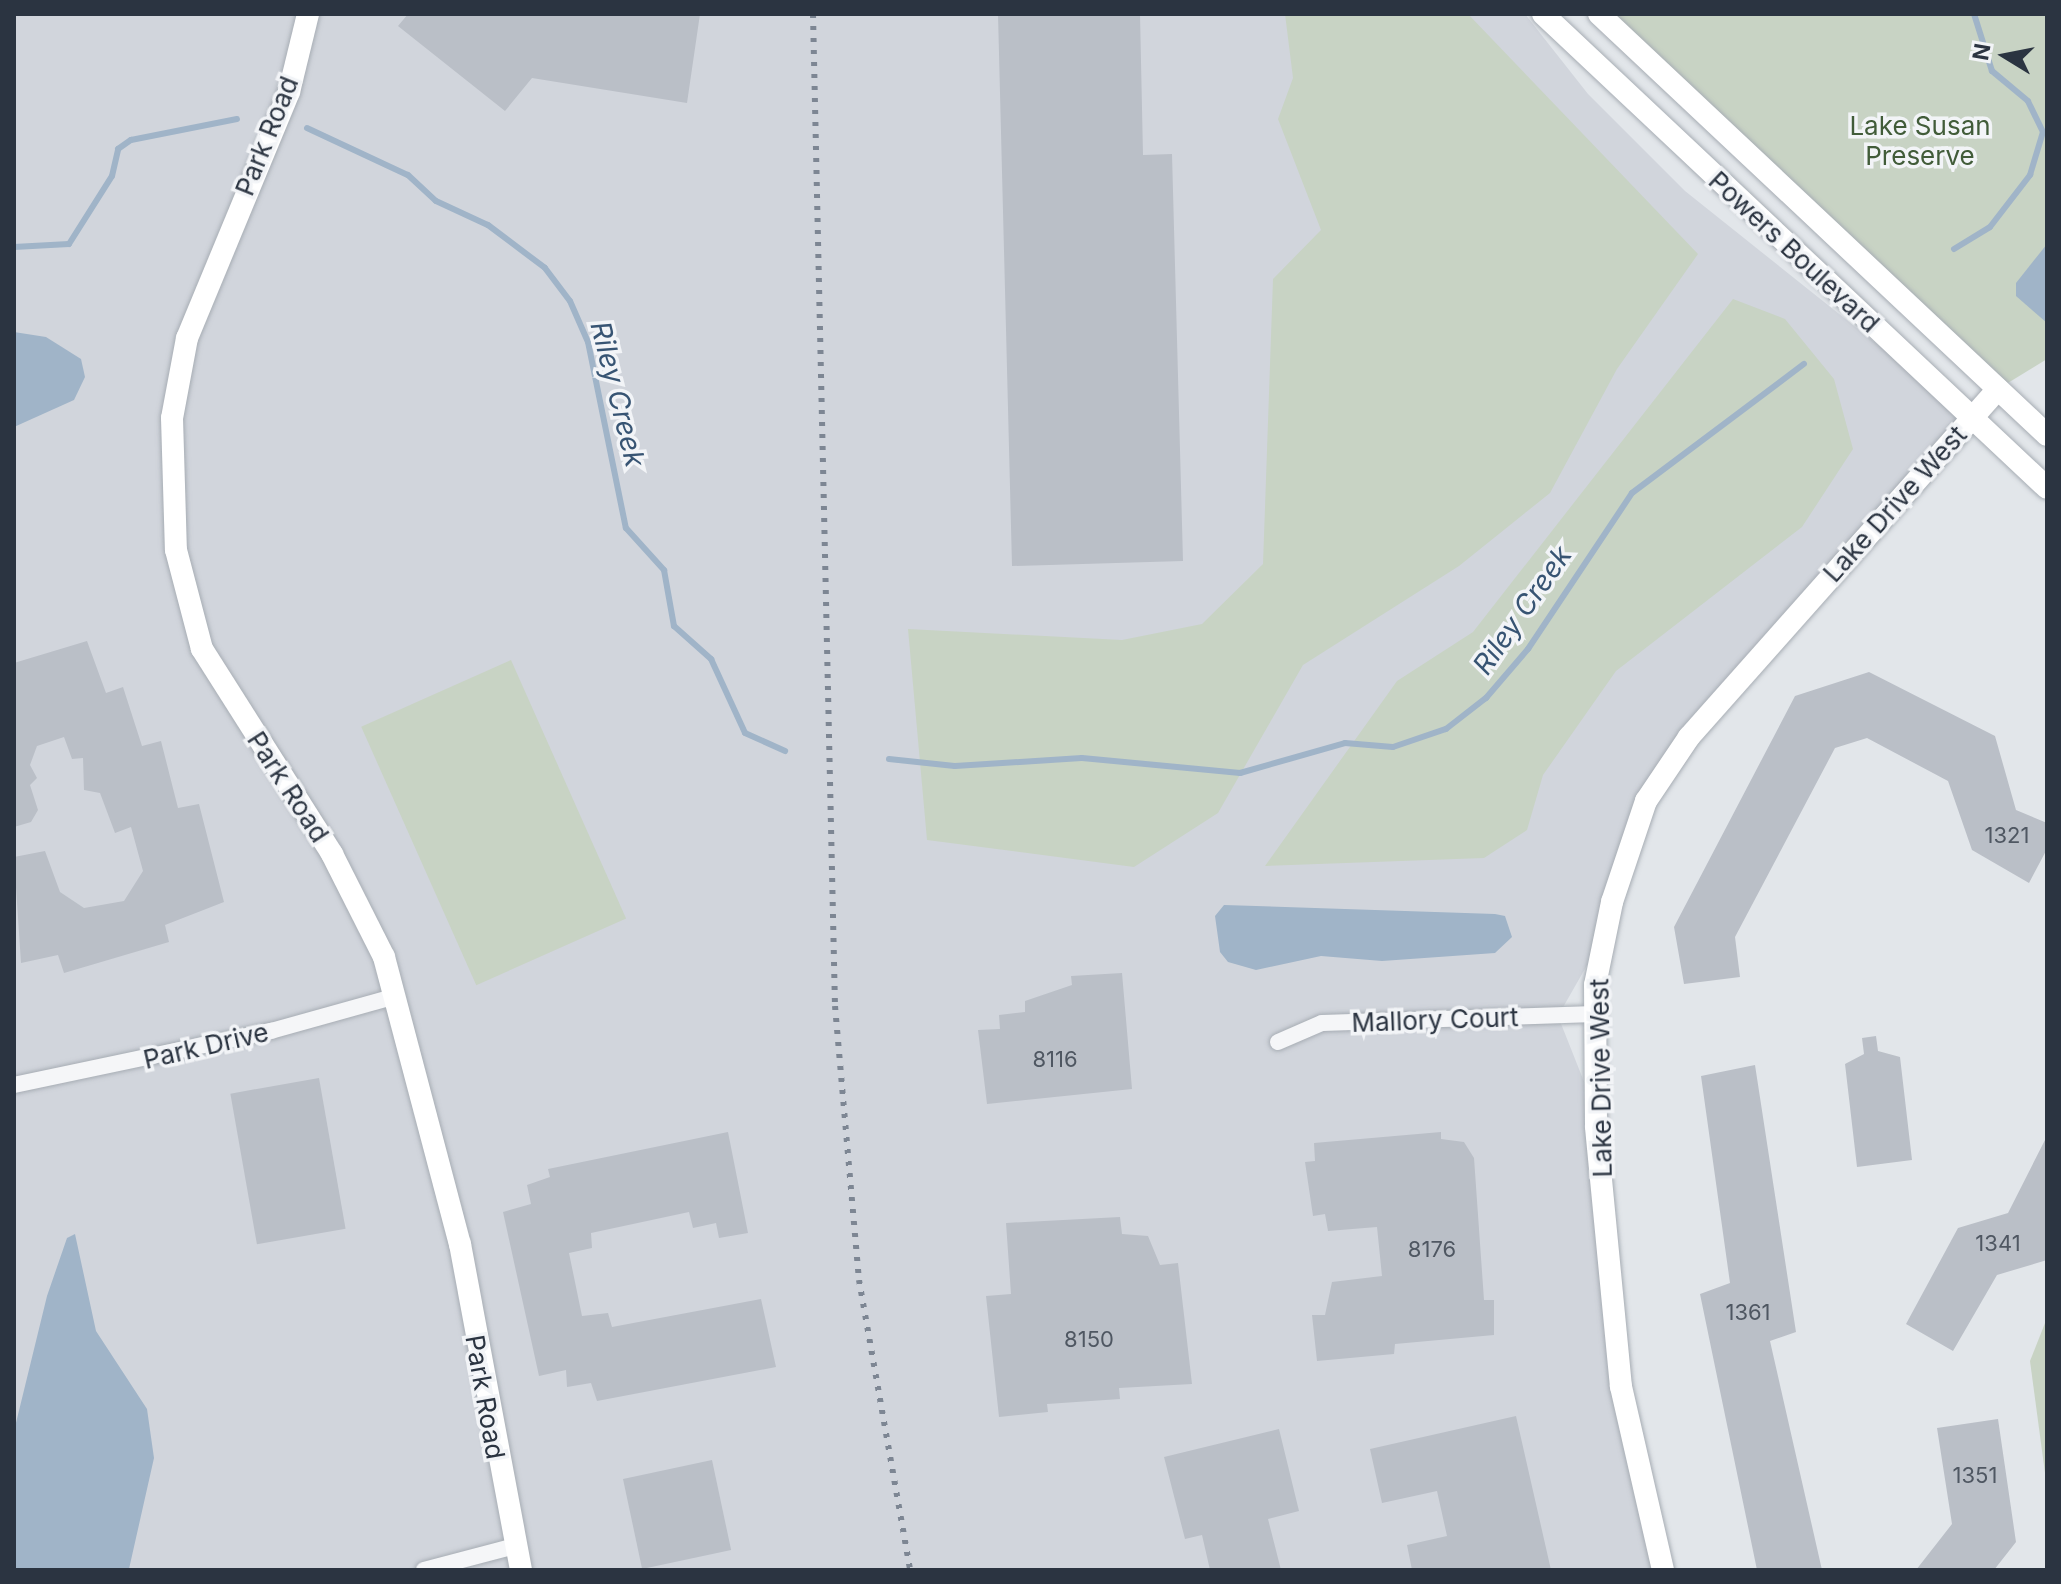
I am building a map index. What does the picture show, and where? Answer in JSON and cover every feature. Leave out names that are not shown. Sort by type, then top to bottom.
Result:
[{"type":"street","name":"Park Road","points":[[308,14],[289,92],[187,338],[172,418],[176,550],[202,649],[332,854],[396,996],[460,1244],[521,1570]]},
{"type":"street","name":"Powers Boulevard","points":[[1543,14],[2047,488]]},
{"type":"street","name":"Powers Boulevard","points":[[1599,14],[2047,435]]},
{"type":"street","name":"Lake Drive West","points":[[1663,1570],[1621,1387],[1596,1126],[1595,1014],[1612,902],[1646,801],[1698,727],[1998,389]]},
{"type":"street","name":"Park Drive","points":[[14,1085],[197,1048],[396,996]]},
{"type":"street","name":"Mallory Court","points":[[1278,1042],[1322,1023],[1595,1014]]},
{"type":"street","points":[[424,1570],[515,1546]]},
{"type":"shaded area","points":[[14,14],[1525,14],[1588,94],[1685,191],[1972,420],[1726,694],[1634,837],[1606,932],[1558,1016],[1596,1112],[1644,1485],[1663,1570],[14,1570]]},
{"type":"green space","points":[[1285,14],[1468,14],[1698,254],[1617,369],[1550,493],[1459,566],[1303,665],[1218,813],[1134,867],[927,840],[908,629],[1122,640],[1202,624],[1263,564],[1273,279],[1321,230],[1278,119],[1293,78]]},
{"type":"green space","name":"Lake Susan Preserve","points":[[1599,14],[2047,14],[2047,359],[1998,389]]},
{"type":"green space","points":[[1733,299],[1785,319],[1834,379],[1853,449],[1802,527],[1616,671],[1543,775],[1527,830],[1484,858],[1265,866],[1397,681],[1473,632]]},
{"type":"green space","points":[[511,660],[626,919],[476,985],[361,727]]},
{"type":"green space","points":[[2047,1318],[2047,1488],[2030,1361]]},
{"type":"water","points":[[2047,244],[2047,323],[2016,296],[2016,283]]},
{"type":"water","points":[[14,332],[46,337],[81,359],[85,377],[74,400],[14,427]]},
{"type":"water","points":[[1224,905],[1495,914],[1505,916],[1512,937],[1495,953],[1382,961],[1321,956],[1256,970],[1228,962],[1220,952],[1215,916]]},
{"type":"water","points":[[75,1234],[96,1331],[147,1409],[154,1458],[129,1569],[14,1570],[14,1431],[47,1296],[67,1238]]},
{"type":"building","points":[[408,14],[700,14],[687,103],[532,78],[505,111],[398,26]]},
{"type":"building","points":[[998,14],[1140,14],[1143,155],[1172,154],[1183,561],[1012,566]]},
{"type":"building","points":[[87,641],[106,693],[123,687],[142,746],[161,741],[178,808],[199,804],[224,902],[165,925],[169,942],[64,973],[58,955],[21,963],[14,857],[45,851],[60,892],[84,908],[124,901],[143,871],[131,827],[115,833],[100,793],[84,790],[83,758],[72,759],[64,737],[37,746],[30,765],[37,778],[30,785],[38,810],[31,822],[14,827],[14,663]]},
{"type":"building","points":[[1869,672],[1995,736],[2016,810],[2047,823],[2047,849],[2029,883],[1972,850],[1948,781],[1867,738],[1835,748],[1735,937],[1740,977],[1684,984],[1674,927],[1795,696]]},
{"type":"building","points":[[1122,973],[1132,1089],[987,1104],[978,1030],[1000,1029],[999,1015],[1025,1012],[1025,1001],[1072,985],[1071,976]]},
{"type":"building","points":[[1876,1036],[1878,1051],[1900,1057],[1912,1160],[1857,1167],[1845,1064],[1864,1054],[1862,1038]]},
{"type":"building","points":[[1755,1065],[1796,1332],[1770,1341],[1822,1570],[1757,1570],[1700,1294],[1730,1283],[1701,1076]]},
{"type":"building","points":[[319,1078],[346,1229],[257,1244],[230,1094]]},
{"type":"building","points":[[728,1132],[748,1233],[719,1238],[716,1223],[693,1228],[689,1212],[591,1233],[592,1248],[569,1253],[582,1316],[608,1313],[612,1327],[761,1299],[776,1367],[597,1401],[591,1383],[567,1387],[566,1370],[539,1376],[503,1212],[531,1204],[527,1185],[550,1177],[548,1169]]},
{"type":"building","points":[[1441,1132],[1441,1139],[1464,1142],[1474,1158],[1484,1300],[1494,1300],[1494,1335],[1395,1344],[1394,1354],[1317,1361],[1312,1315],[1325,1315],[1332,1282],[1382,1276],[1377,1227],[1328,1231],[1325,1214],[1313,1216],[1305,1162],[1315,1161],[1314,1143]]},
{"type":"building","points":[[2047,1136],[2047,1260],[1997,1275],[1953,1351],[1906,1324],[1958,1228],[2008,1213]]},
{"type":"building","points":[[1120,1217],[1122,1234],[1148,1236],[1160,1265],[1178,1263],[1192,1384],[1119,1388],[1120,1399],[1047,1404],[1048,1412],[999,1417],[986,1296],[1011,1294],[1006,1223]]},
{"type":"building","points":[[1516,1416],[1551,1570],[1412,1570],[1407,1545],[1447,1536],[1437,1491],[1382,1503],[1370,1449]]},
{"type":"building","points":[[1998,1419],[2016,1542],[1994,1570],[1916,1570],[1952,1524],[1937,1428]]},
{"type":"building","points":[[1279,1429],[1299,1511],[1268,1519],[1281,1570],[1210,1570],[1202,1535],[1185,1539],[1164,1457]]},
{"type":"building","points":[[712,1460],[731,1550],[642,1569],[623,1479]]},
{"type":"waterway","name":"Riley Creek","points":[[1954,249],[1990,227],[2030,175],[2043,132],[2028,101],[1992,71],[1974,14]]},
{"type":"waterway","name":"Riley Creek","points":[[14,247],[69,244],[112,176],[118,149],[131,140],[237,119]]},
{"type":"waterway","name":"Riley Creek","points":[[307,128],[408,175],[436,201],[488,225],[545,268],[570,301],[588,342],[626,528],[664,570],[674,626],[711,659],[745,733],[785,751]]},
{"type":"waterway","name":"Riley Creek","points":[[889,759],[955,766],[1082,758],[1240,773],[1345,743],[1393,747],[1446,729],[1486,698],[1528,649],[1632,493],[1804,364]]},
{"type":"railway","points":[[813,14],[835,1006],[859,1280],[910,1570]]}]
